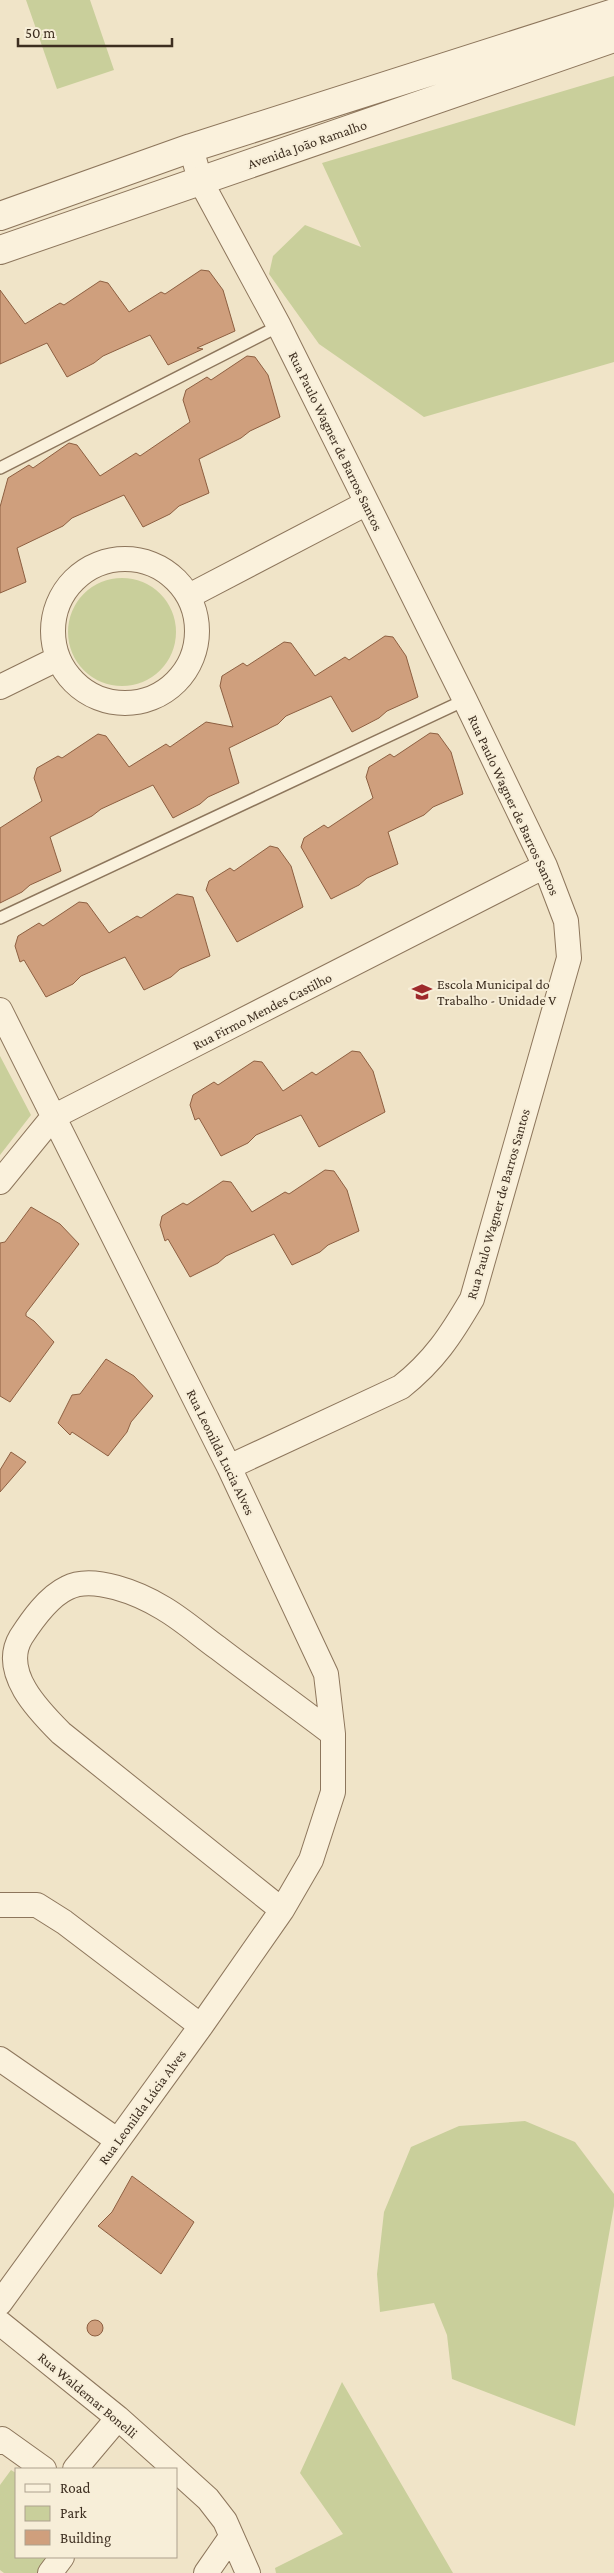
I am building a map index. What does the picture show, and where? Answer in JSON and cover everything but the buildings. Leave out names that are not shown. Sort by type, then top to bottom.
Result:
[{"type":"street","points":[[0,216],[191,148],[614,13]]},
{"type":"street","name":"Avenida João Ramalho","points":[[0,250],[614,38]]},
{"type":"street","name":"Rua Paulo Wagner de Barros Santos","points":[[191,148],[200,180],[279,326],[466,700],[545,866],[566,921],[569,958],[472,1299],[446,1343],[424,1369],[401,1387],[229,1467]]},
{"type":"street","points":[[189,596],[367,503]]},
{"type":"street","points":[[128,558],[152,563],[173,576],[189,596],[197,621],[196,647],[186,671],[168,690],[144,701],[118,704],[93,696],[72,681],[57,659],[52,635],[54,611],[64,589],[82,571],[104,560],[128,558]]},
{"type":"street","points":[[0,688],[57,659]]},
{"type":"street","name":"Rua Firmo Mendes Castilho","points":[[0,1182],[53,1117],[545,866]]},
{"type":"street","name":"Rua Leonilda Lucia Alves","points":[[0,1010],[229,1467],[326,1674],[333,1734],[333,1792],[311,1860],[282,1910]]},
{"type":"street","points":[[282,1910],[61,1733],[36,1708],[21,1687],[14,1658],[19,1639],[48,1602],[67,1587],[92,1583],[120,1587],[164,1608],[333,1734]]},
{"type":"street","points":[[0,1905],[37,1905],[64,1922],[201,2026]]},
{"type":"street","name":"Rua Leonilda Lúcia Alves","points":[[0,2303],[8,2274],[117,2140],[201,2026],[282,1910]]},
{"type":"street","points":[[0,2059],[117,2140]]},
{"type":"street","name":"Rua Waldemar Bonelli","points":[[0,2323],[118,2418],[174,2468]]},
{"type":"street","points":[[76,2468],[118,2418]]},
{"type":"street","points":[[0,2442],[2,2440],[43,2468]]},
{"type":"street","name":"Rua Waldemar Bonelli","points":[[178,2472],[208,2499],[225,2522],[248,2573]]},
{"type":"street","points":[[206,2573],[231,2537]]},
{"type":"street","points":[[50,2573],[61,2558]]},
{"type":"lane","points":[[0,468],[279,326]]},
{"type":"lane","points":[[0,918],[466,700]]},
{"type":"green space","points":[[26,0],[90,0],[114,70],[57,89]]},
{"type":"green space","points":[[614,76],[614,362],[424,417],[319,344],[269,274],[273,256],[305,225],[361,247],[322,163]]},
{"type":"green space","points":[[122,578],[143,582],[160,594],[172,611],[176,632],[172,653],[160,670],[143,682],[122,686],[101,682],[84,670],[72,653],[68,632],[72,611],[84,594],[101,582]]},
{"type":"green space","points":[[0,1056],[31,1115],[0,1155]]},
{"type":"green space","points":[[525,2121],[575,2142],[614,2194],[614,2206],[575,2426],[452,2379],[447,2335],[434,2303],[380,2312],[377,2274],[384,2212],[411,2147],[459,2126]]},
{"type":"green space","points":[[342,2382],[453,2573],[276,2573],[275,2568],[343,2534],[300,2473]]},
{"type":"green space","points":[[11,2470],[15,2472],[15,2558],[52,2558],[42,2573],[4,2573],[0,2570],[0,2485]]},
{"type":"place","name":"Escola Municipal do Trabalho - Unidade V","points":[[422,992]]}]
